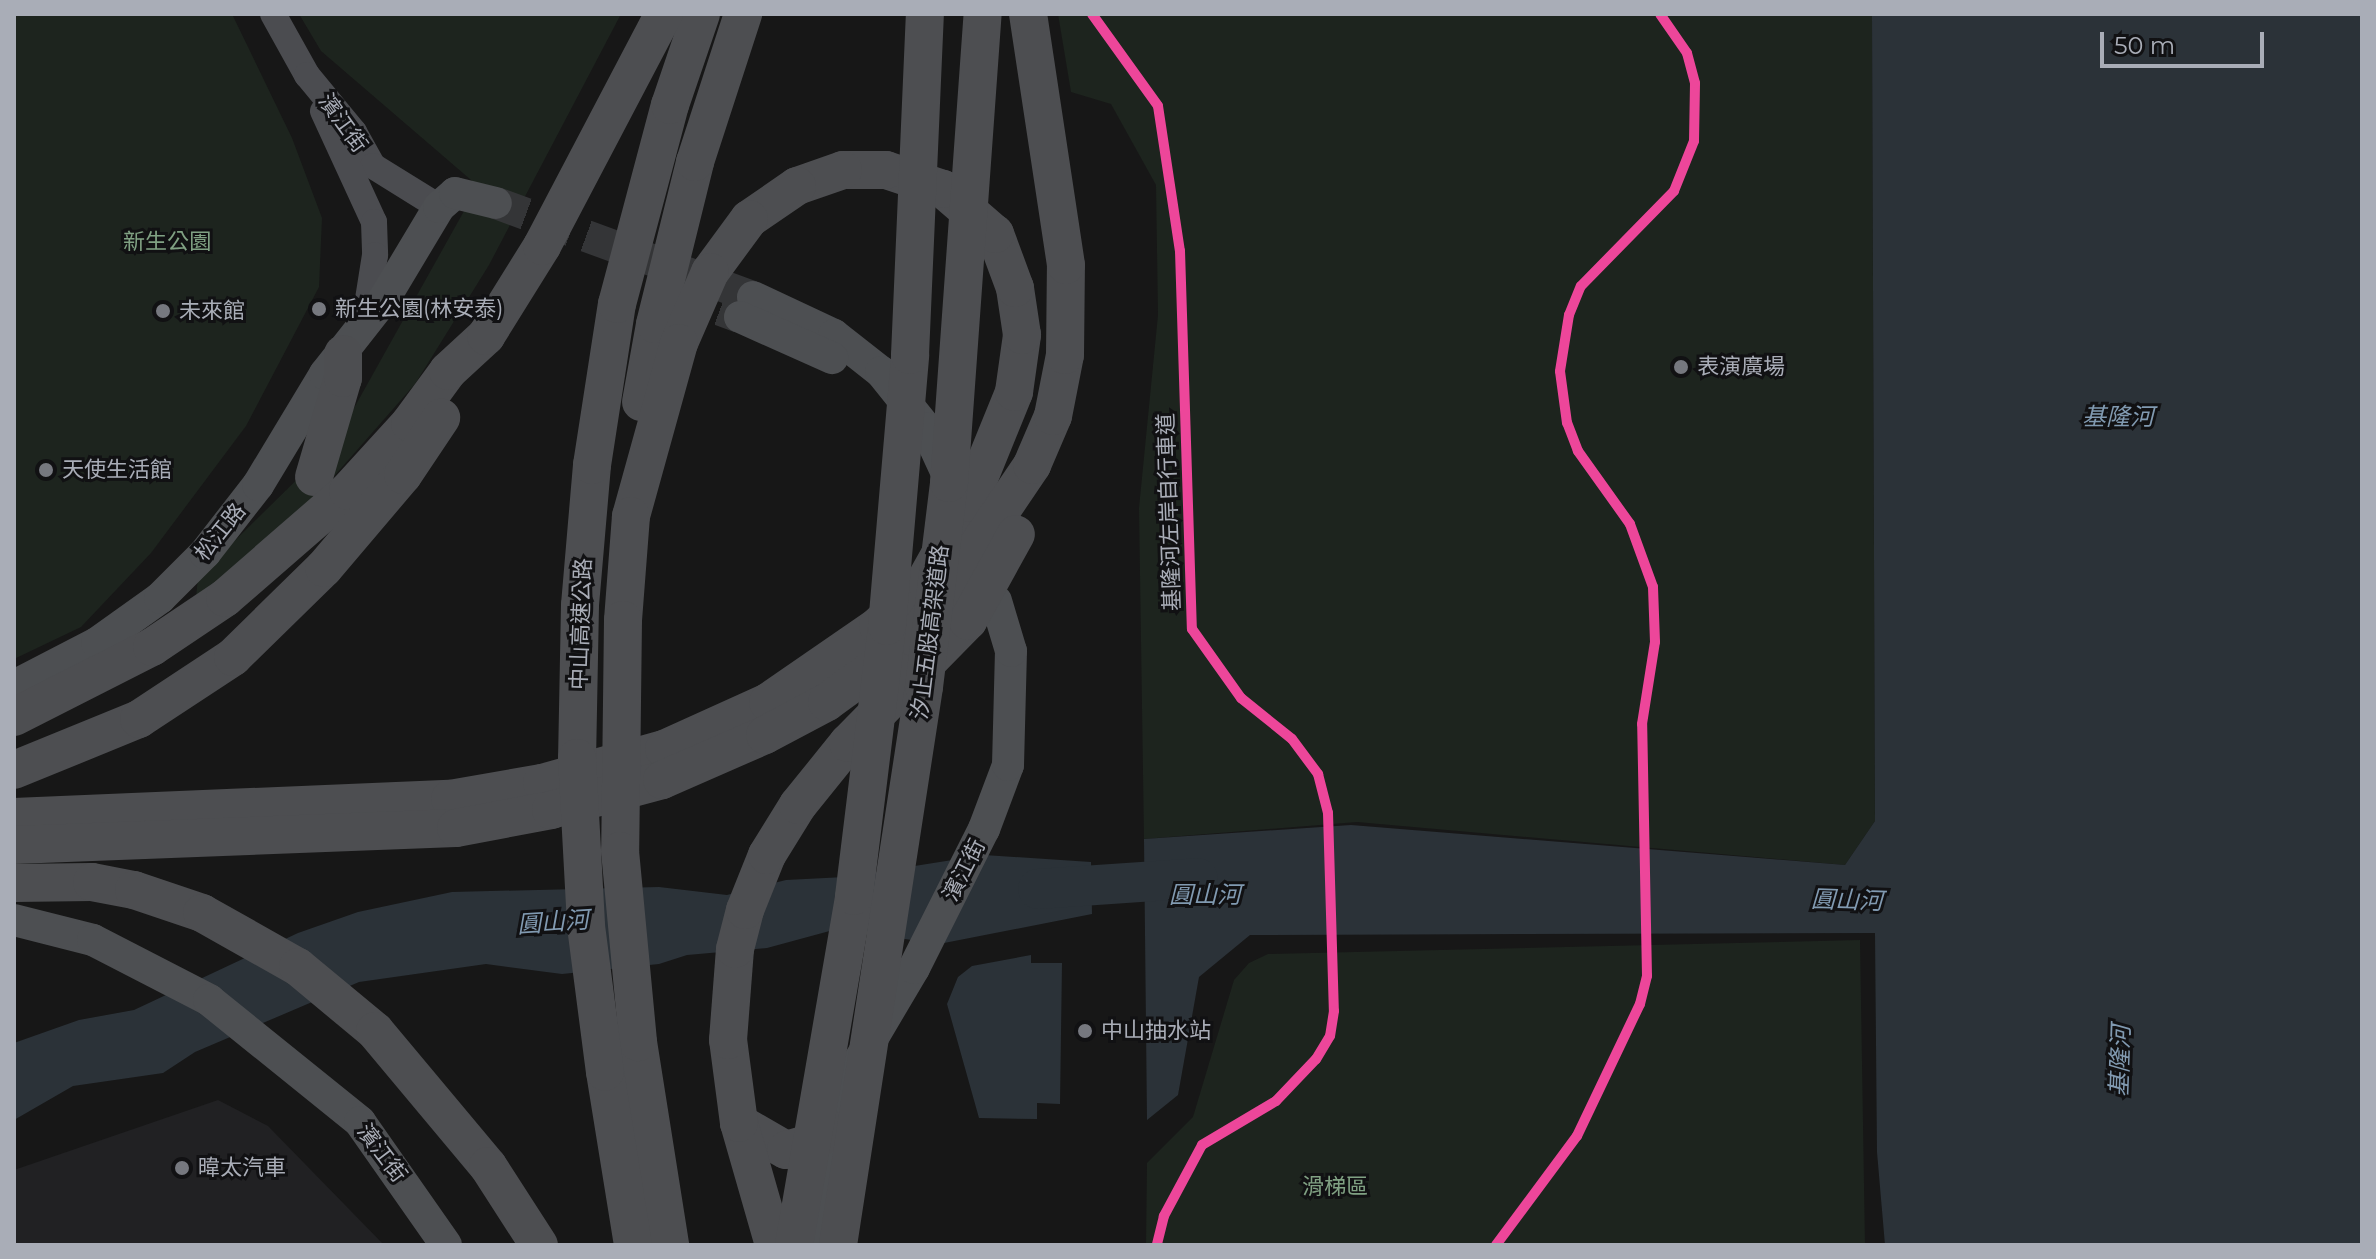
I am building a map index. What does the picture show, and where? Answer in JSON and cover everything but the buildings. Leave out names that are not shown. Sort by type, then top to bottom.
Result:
[{"type":"highway","points":[[14,717],[152,647],[225,598],[348,491],[410,423],[448,371],[486,336],[542,246],[664,14]]},
{"type":"highway","name":"中山高速公路","points":[[633,1245],[605,1072],[586,926],[577,758],[580,605],[592,465],[617,304],[670,105],[701,14]]},
{"type":"highway","name":"中山高速公路","points":[[670,1245],[638,1042],[620,851],[623,620],[634,441],[655,324],[695,162],[743,14]]},
{"type":"highway","name":"汐止五股高架道路","points":[[794,1245],[854,896],[887,626],[910,355],[925,14]]},
{"type":"highway","name":"汐止五股高架道路","points":[[838,1245],[922,703],[947,499],[983,14]]},
{"type":"highway","points":[[775,1245],[739,1123],[728,1040],[729,997],[738,936],[767,855],[848,743],[968,621],[1015,538],[1032,465],[1053,416],[1065,355],[1066,265],[1057,176],[1028,14]]},
{"type":"highway","points":[[14,817],[450,799],[542,783],[664,749],[768,702],[878,626],[925,581],[969,503],[1014,392],[1022,335],[1015,288],[995,234],[943,189],[886,170],[843,170],[797,186],[749,219],[710,272],[679,343],[631,516]]},
{"type":"highway","points":[[14,770],[139,719],[233,657],[324,568],[403,475],[479,362],[486,336]]},
{"type":"highway","points":[[314,477],[343,378],[343,354]]},
{"type":"highway","points":[[14,845],[456,828],[551,810],[662,780],[827,702],[915,638],[1032,465]]},
{"type":"highway","points":[[14,741],[98,705],[222,622]]},
{"type":"highway","points":[[14,883],[92,882],[202,913],[298,967],[375,1031],[488,1166],[539,1245]]},
{"type":"highway","points":[[739,1123],[786,1150],[814,1142],[829,1129]]},
{"type":"main road","points":[[439,207],[455,193],[492,213]]},
{"type":"main road","name":"松江路","points":[[14,686],[97,643],[160,598],[205,553],[258,485],[325,374],[343,354],[365,318],[384,299],[439,207]]},
{"type":"main road","points":[[747,307],[861,380],[908,438],[945,495]]},
{"type":"main road","name":"濱江街","points":[[775,1245],[859,1061],[871,1046],[914,968],[984,829],[1008,765],[1013,735],[1009,681],[1011,651],[989,613]]},
{"type":"main road","name":"濱江街","points":[[14,920],[93,940],[155,968],[209,1000],[304,1072],[360,1122],[446,1245]]},
{"type":"main road","name":"濱江街","points":[[808,1245],[861,1097],[871,1046]]},
{"type":"street","name":"濱江街","points":[[273,14],[307,75],[354,132],[373,166],[439,207]]},
{"type":"street","name":"松江路","points":[[307,75],[374,222],[375,255],[365,318]]},
{"type":"shaded area","points":[[218,1100],[268,1126],[384,1245],[14,1245],[14,1170]]},
{"type":"green space","name":"新生公園","points":[[14,14],[232,14],[292,138],[322,218],[319,287],[246,426],[151,553],[81,627],[14,659]]},
{"type":"green space","points":[[299,14],[621,14],[489,265],[415,384],[307,507],[196,598],[198,577],[335,442],[478,186],[321,51]]},
{"type":"green space","points":[[1058,14],[1872,14],[1875,821],[1845,865],[1357,822],[1144,839],[1139,508],[1158,315],[1156,185],[1111,104],[1071,92]]},
{"type":"green space","name":"滑梯區","points":[[1860,940],[1865,1245],[1146,1245],[1147,1163],[1193,1117],[1234,980],[1249,963],[1268,954]]},
{"type":"water","name":"基隆河","points":[[1872,14],[2362,14],[2362,1245],[1885,1245],[1877,1152],[1875,933],[1250,935],[1199,977],[1178,1095],[1147,1120],[1144,839],[1351,825],[1845,865],[1875,821]]},
{"type":"water","name":"圓山河","points":[[984,855],[1091,862],[1092,914],[939,944],[837,929],[767,948],[687,955],[659,964],[562,974],[486,964],[359,982],[195,1052],[163,1073],[73,1086],[14,1120],[14,1043],[79,1020],[134,1010],[298,933],[358,912],[452,892],[659,887],[727,895],[786,880],[845,877]]},
{"type":"water","points":[[1031,955],[1031,963],[1062,963],[1060,1104],[1037,1103],[1037,1119],[979,1118],[947,1004],[958,977],[972,966]]},
{"type":"waterway","name":"圓山河","points":[[1038,889],[1198,878]]},
{"type":"tunnel","points":[[496,203],[753,297]]},
{"type":"tunnel","points":[[675,293],[740,317]]},
{"type":"cycle path","name":"基隆河左岸自行車道","points":[[1092,14],[1158,106],[1180,251],[1192,629],[1241,698],[1292,739],[1318,774],[1328,813],[1334,1011],[1330,1036],[1316,1059],[1276,1101],[1202,1145],[1164,1216],[1157,1245]]},
{"type":"cycle path","points":[[1496,1245],[1577,1136],[1640,1004],[1647,976],[1642,724],[1655,642],[1653,587],[1630,524],[1578,451],[1567,423],[1560,371],[1569,315],[1581,286],[1674,191],[1694,141],[1695,83],[1687,53],[1660,14]]},
{"type":"place","name":"新生公園(林安泰)","points":[[319,309]]},
{"type":"place","name":"未來館","points":[[163,311]]},
{"type":"place","name":"表演廣場","points":[[1681,367]]},
{"type":"place","name":"天使生活館","points":[[46,470]]},
{"type":"place","name":"中山抽水站","points":[[1085,1031]]},
{"type":"place","name":"暐太汽車","points":[[182,1168]]}]
